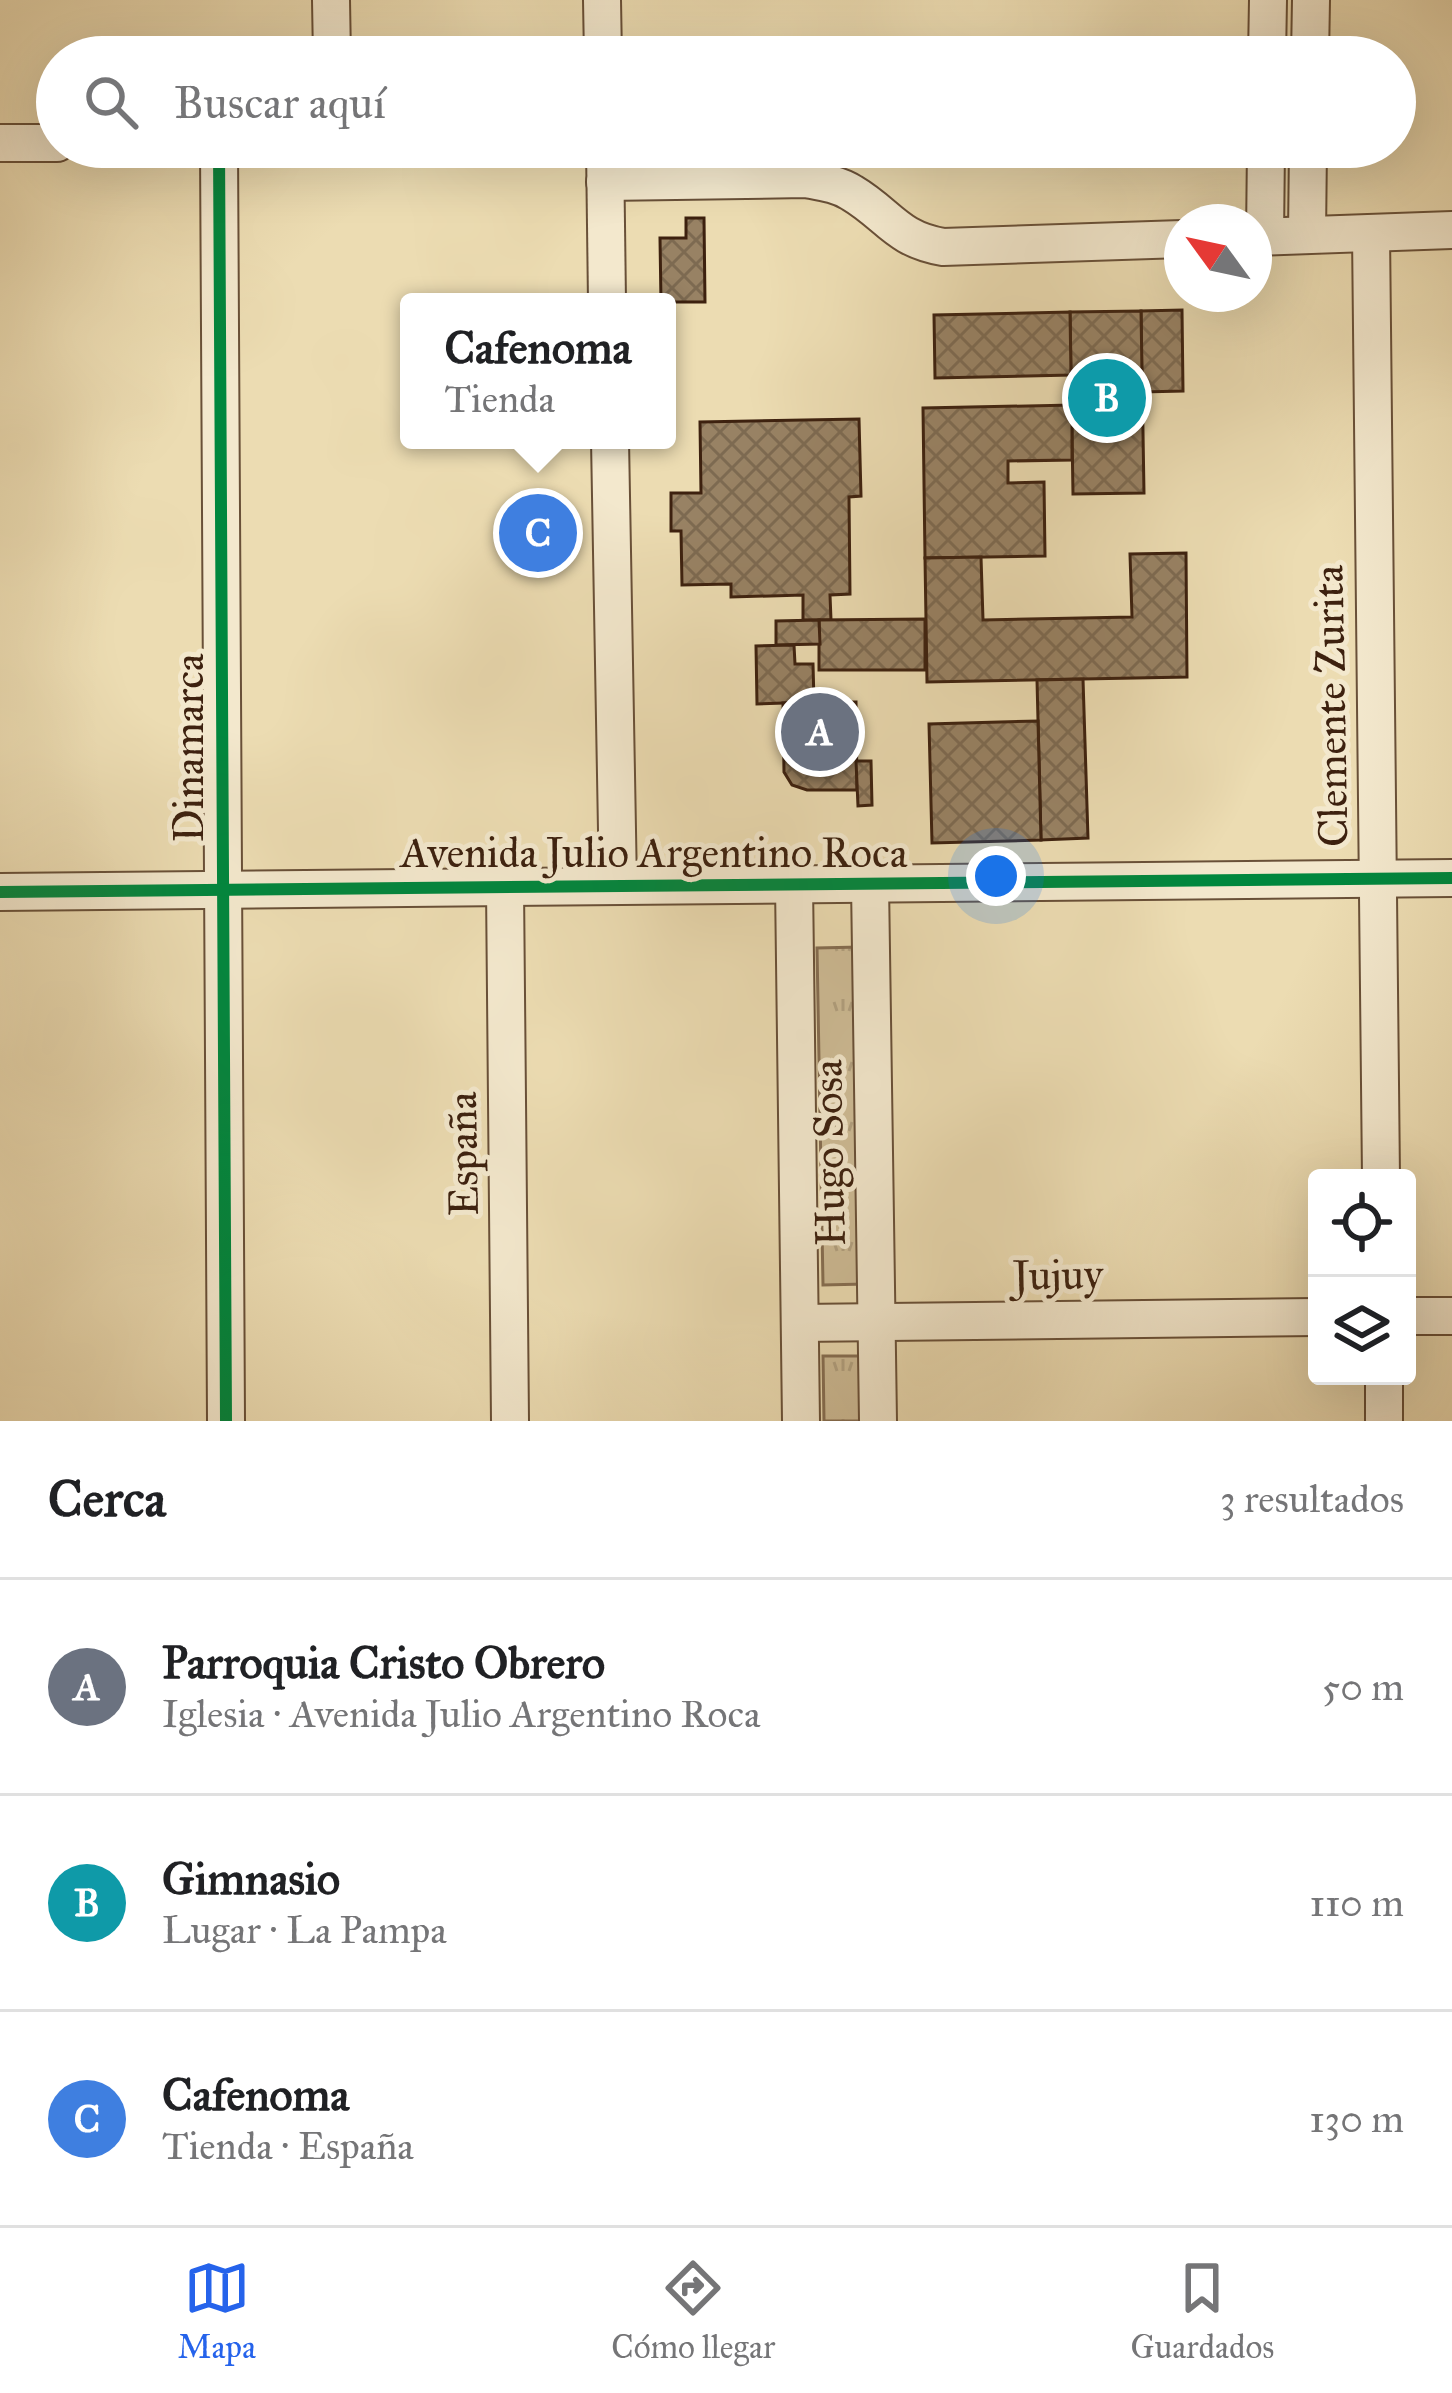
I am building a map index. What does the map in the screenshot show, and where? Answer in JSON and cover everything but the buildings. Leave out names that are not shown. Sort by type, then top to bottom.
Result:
[{"type":"street","points":[[331,0],[332,36]]},
{"type":"street","points":[[602,0],[603,36]]},
{"type":"street","points":[[1268,0],[1268,36]]},
{"type":"street","points":[[1310,36],[1311,0]]},
{"type":"street","points":[[0,143],[36,142]]},
{"type":"street","name":"Dinamarca","points":[[219,168],[226,1421]]},
{"type":"street","points":[[605,168],[607,293]]},
{"type":"street","points":[[659,168],[823,182],[853,194],[911,238],[944,247],[1164,240]]},
{"type":"street","points":[[1262,204],[1265,168]]},
{"type":"street","points":[[1307,235],[1308,168]]},
{"type":"street","points":[[1272,236],[1452,230]]},
{"type":"street","name":"Clemente Zurita","points":[[1371,233],[1382,1169]]},
{"type":"street","points":[[610,449],[618,886]]},
{"type":"street","name":"Avenida Julio Argentino Roca","points":[[0,892],[1452,878]]},
{"type":"street","name":"Hugo Sosa","points":[[794,884],[801,1421]]},
{"type":"street","name":"Hugo Sosa","points":[[870,884],[878,1421]]},
{"type":"street","name":"España","points":[[505,886],[510,1421]]},
{"type":"street","points":[[1416,1316],[1452,1316]]},
{"type":"street","name":"Jujuy","points":[[800,1323],[1308,1317]]},
{"type":"street","points":[[1384,1385],[1384,1421]]},
{"type":"green space","points":[[859,947],[865,1284],[823,1285],[817,948]]},
{"type":"green space","points":[[823,1356],[865,1356],[866,1421],[824,1421]]},
{"type":"cycle path","points":[[219,168],[226,1421]]},
{"type":"cycle path","points":[[0,892],[1452,878]]},
{"type":"place","name":"Gimnasio","points":[[1107,398]]},
{"type":"place","name":"Cafenoma","points":[[538,533]]},
{"type":"place","name":"Parroquia Cristo Obrero","points":[[820,732]]}]
